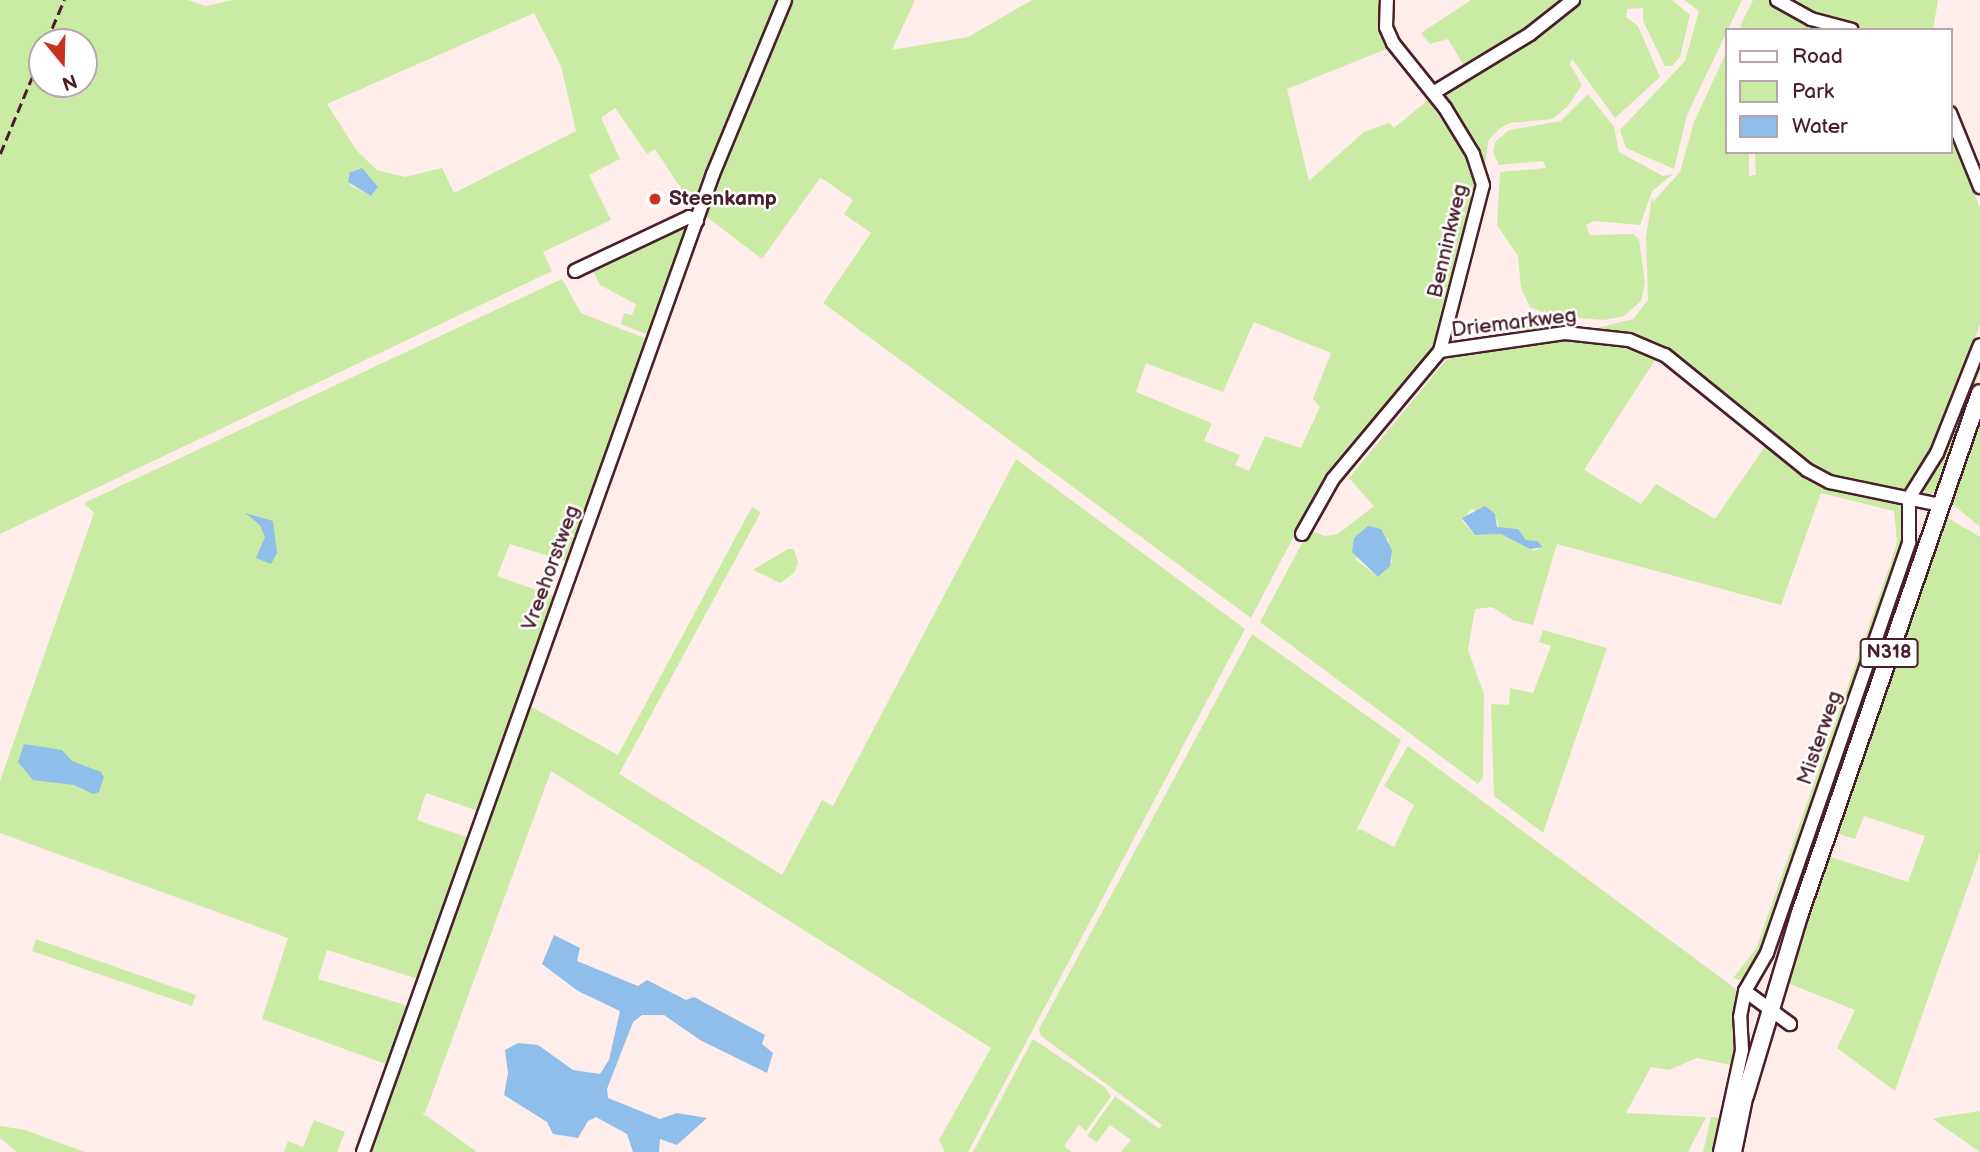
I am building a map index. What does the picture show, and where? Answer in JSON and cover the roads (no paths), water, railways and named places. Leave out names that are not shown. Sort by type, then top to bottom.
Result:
[{"type":"main road","name":"Misterweg","points":[[1733,1152],[1767,1007],[1980,393]]},
{"type":"street","name":"Vreehorstweg","points":[[363,1152],[697,221],[785,0]]},
{"type":"street","name":"Benninkweg","points":[[1387,0],[1386,27],[1393,43],[1433,93],[1474,154],[1483,185],[1440,351]]},
{"type":"street","points":[[1433,93],[1530,34],[1573,0]]},
{"type":"street","points":[[1777,0],[1811,19],[1845,28]]},
{"type":"street","points":[[1952,118],[1980,187]]},
{"type":"street","points":[[575,271],[689,217],[697,221]]},
{"type":"street","name":"Driemarkweg","points":[[1302,534],[1333,479],[1440,351],[1565,333],[1629,340],[1665,355],[1807,470],[1830,482],[1940,505]]},
{"type":"street","name":"Misterweg","points":[[1720,1152],[1740,1062],[1740,1017],[1745,990],[1767,953],[1905,555],[1909,498],[1937,453],[1980,345]]},
{"type":"street","points":[[1745,990],[1790,1024]]},
{"type":"water","points":[[362,168],[378,187],[371,196],[348,182],[350,172]]},
{"type":"water","points":[[1485,506],[1495,514],[1497,527],[1518,529],[1526,540],[1537,541],[1543,547],[1530,549],[1501,534],[1475,535],[1462,518]]},
{"type":"water","points":[[245,513],[273,521],[277,553],[271,564],[256,558],[265,537],[260,525]]},
{"type":"water","points":[[1368,526],[1381,529],[1392,550],[1390,566],[1378,577],[1352,552],[1354,538]]},
{"type":"water","points":[[24,744],[62,750],[72,761],[101,772],[104,777],[99,792],[93,794],[74,785],[33,780],[18,762]]},
{"type":"water","points":[[554,935],[580,948],[577,961],[638,986],[647,980],[686,1000],[694,997],[765,1035],[762,1044],[773,1053],[767,1073],[700,1040],[664,1015],[642,1015],[633,1022],[607,1089],[608,1098],[660,1119],[677,1113],[707,1118],[677,1145],[660,1139],[659,1152],[633,1152],[627,1134],[596,1117],[588,1121],[578,1138],[553,1134],[547,1122],[504,1095],[508,1073],[505,1050],[518,1043],[538,1045],[573,1070],[600,1074],[609,1060],[620,1011],[578,991],[542,964]]},
{"type":"railway","points":[[52,28],[64,0]]},
{"type":"railway","points":[[0,154],[28,87]]},
{"type":"place","name":"Steenkamp","points":[[655,199]]}]
